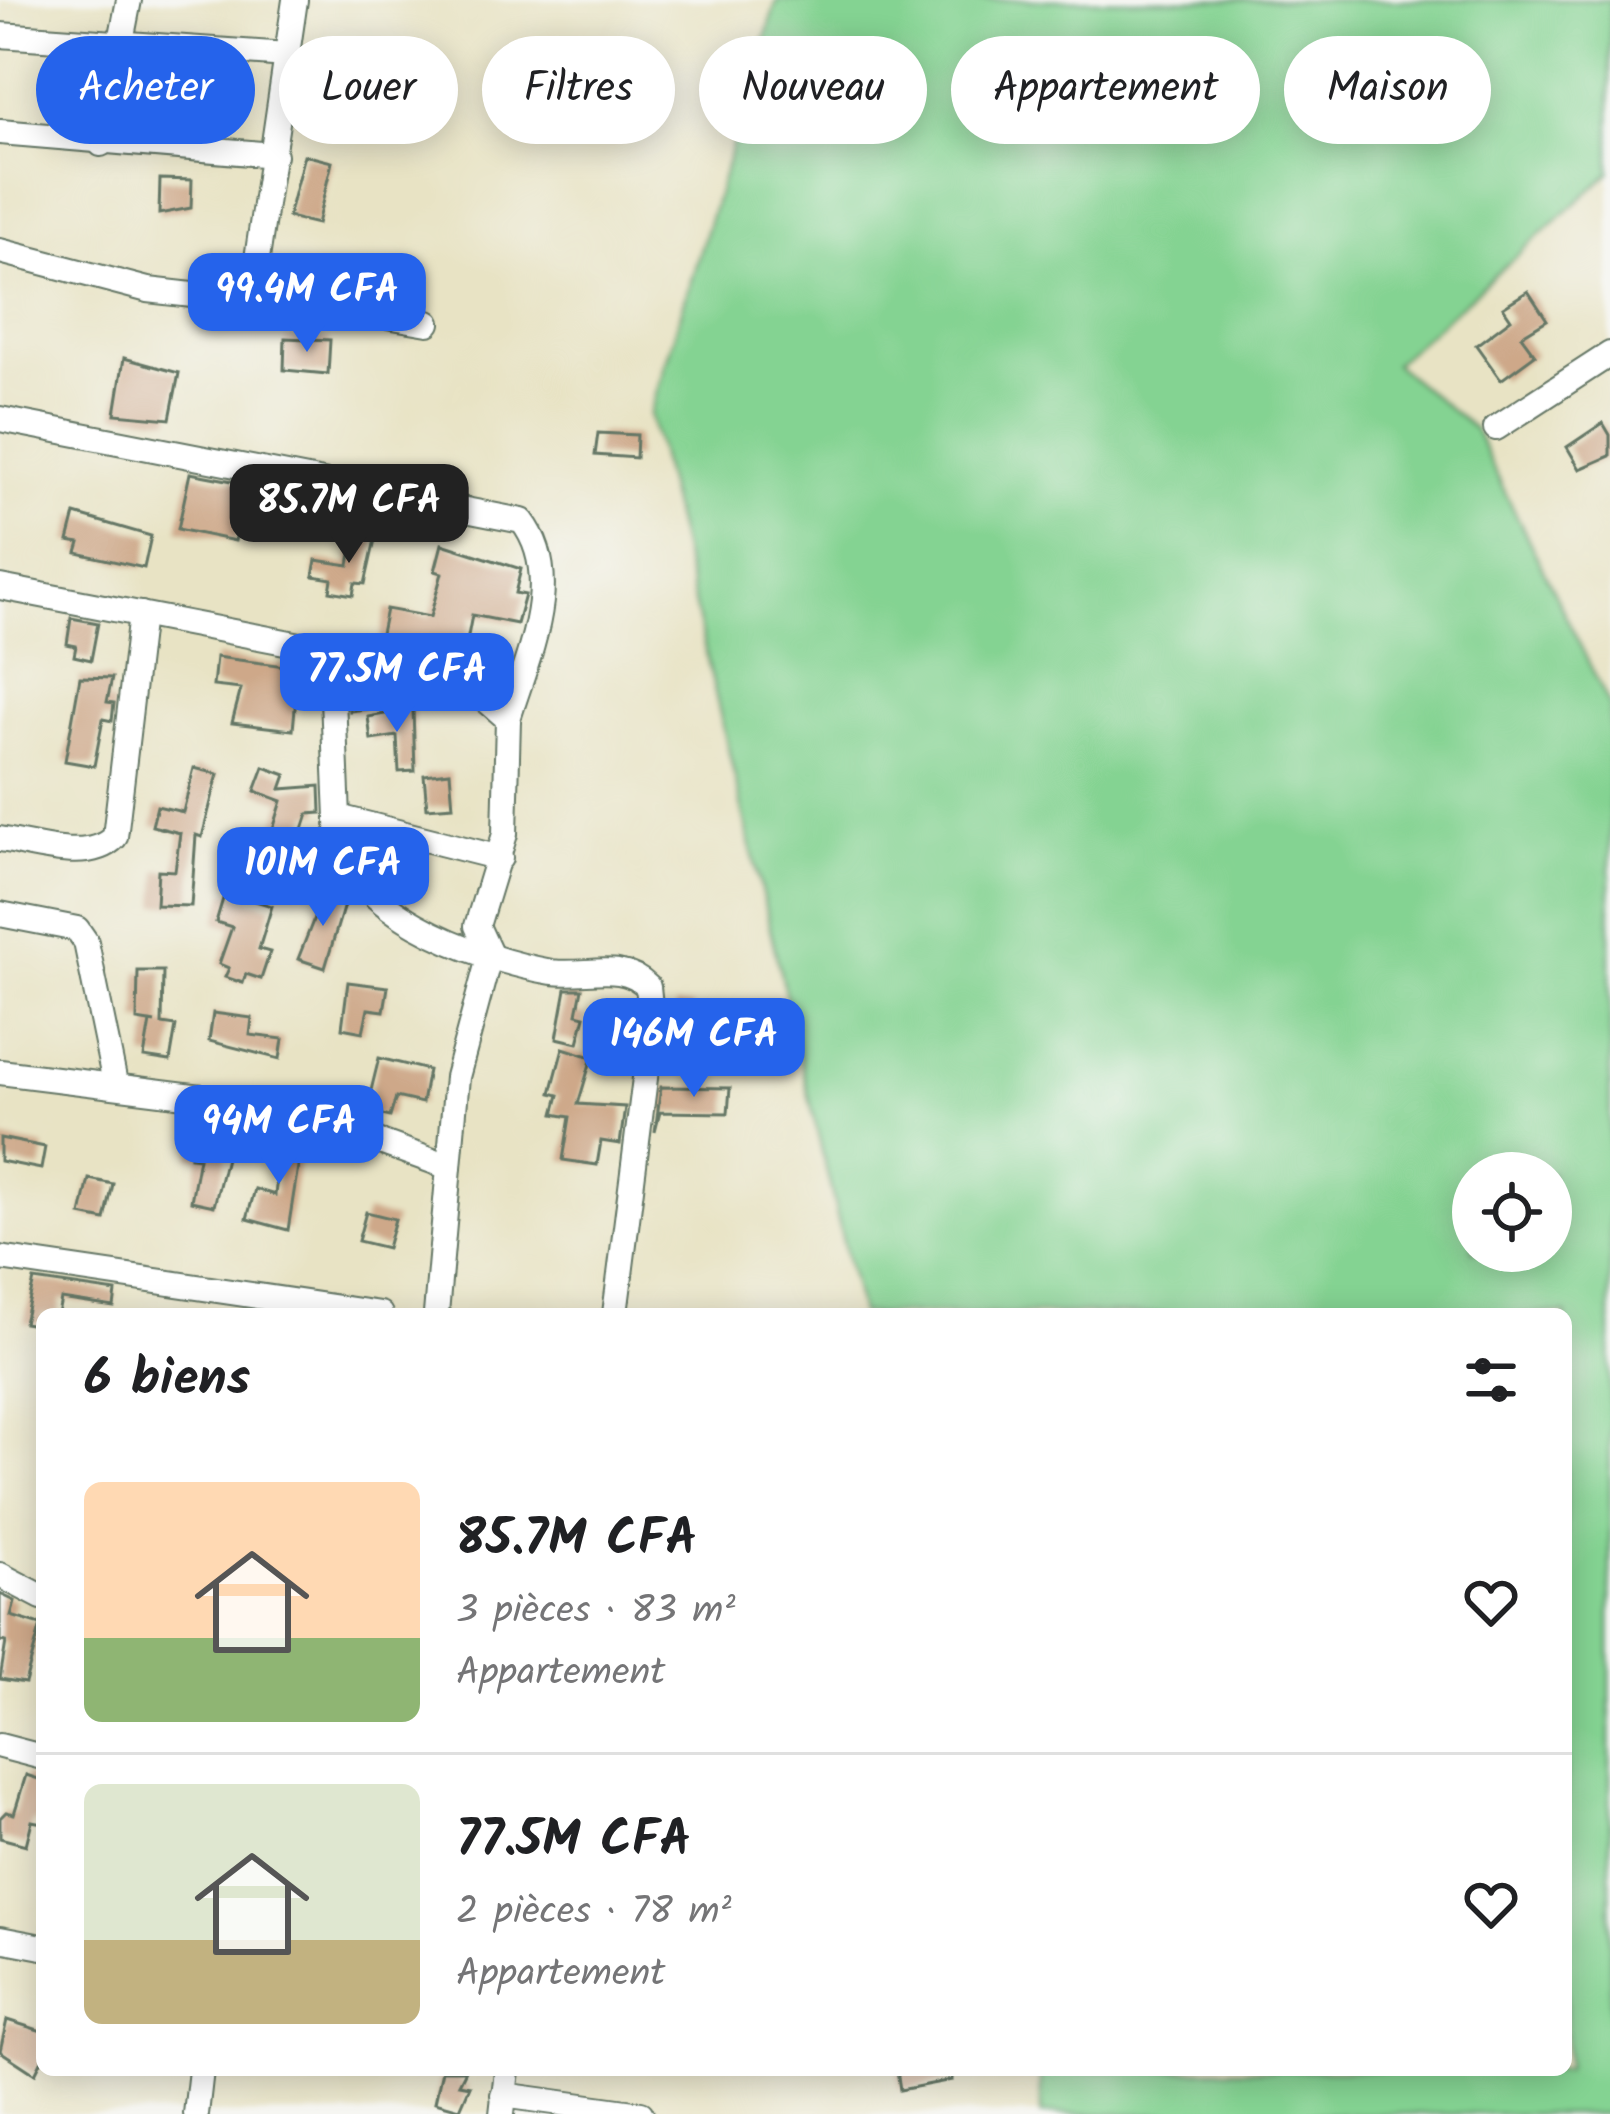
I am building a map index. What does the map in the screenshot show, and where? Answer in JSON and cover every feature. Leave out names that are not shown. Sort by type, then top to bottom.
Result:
[{"type":"street","points":[[120,36],[129,0]]},
{"type":"street","points":[[290,36],[295,0]]},
{"type":"street","points":[[0,35],[36,37]]},
{"type":"street","points":[[252,293],[279,117]]},
{"type":"street","points":[[0,132],[36,136]]},
{"type":"street","points":[[100,144],[274,155]]},
{"type":"street","points":[[0,251],[148,290],[210,297],[252,293],[428,323]]},
{"type":"street","points":[[1496,428],[1610,354]]},
{"type":"street","points":[[0,419],[522,521],[535,538],[540,616],[508,719],[508,804],[500,859],[477,926],[490,954],[457,1076],[437,1308]]},
{"type":"street","points":[[0,587],[430,670],[469,686],[508,719]]},
{"type":"street","points":[[0,838],[89,851],[115,837],[141,614]]},
{"type":"street","points":[[331,651],[337,836],[350,864],[392,909],[445,944],[549,971],[626,971],[647,987],[653,1000],[616,1308]]},
{"type":"street","points":[[338,817],[500,859]]},
{"type":"street","points":[[0,914],[77,929],[86,942],[115,1083]]},
{"type":"street","points":[[0,1072],[250,1103],[317,1119],[449,1167]]},
{"type":"street","points":[[0,1258],[339,1308]]},
{"type":"street","points":[[0,1574],[36,1594]]},
{"type":"street","points":[[0,1746],[36,1755]]},
{"type":"street","points":[[0,1940],[36,1945]]},
{"type":"street","points":[[196,2114],[200,2076]]},
{"type":"street","points":[[504,2093],[641,2114]]},
{"type":"green space","points":[[777,0],[1610,0],[1610,173],[1394,364],[1474,429],[1610,706],[1610,2114],[1041,2114],[1041,2076],[1572,2076],[1572,1308],[859,1308],[650,414],[733,144],[927,144],[927,36],[766,36]]},
{"type":"building","points":[[304,155],[332,162],[317,224],[288,217]]},
{"type":"building","points":[[160,179],[192,180],[191,208],[159,214]]},
{"type":"building","points":[[1528,291],[1547,320],[1521,336],[1535,355],[1501,380],[1476,345],[1511,319],[1503,307]]},
{"type":"building","points":[[285,338],[330,340],[328,374],[284,370]]},
{"type":"building","points":[[124,358],[179,373],[170,419],[115,414]]},
{"type":"building","points":[[1603,423],[1610,435],[1610,456],[1580,469],[1567,447]]},
{"type":"building","points":[[598,433],[637,435],[636,458],[595,455]]},
{"type":"building","points":[[190,473],[248,484],[235,541],[178,529]]},
{"type":"building","points":[[75,514],[151,536],[144,568],[77,553],[80,543],[68,541]]},
{"type":"building","points":[[355,531],[376,535],[365,584],[355,583],[353,595],[330,591],[332,579],[313,576],[316,560],[349,565]]},
{"type":"building","points":[[442,544],[521,569],[515,593],[525,595],[517,624],[472,615],[465,652],[412,642],[411,649],[379,643],[386,609],[430,617],[442,573],[435,571]]},
{"type":"building","points":[[71,618],[98,623],[91,660],[74,656],[76,646],[67,644]]},
{"type":"building","points":[[216,657],[315,670],[317,701],[296,697],[293,730],[232,723],[241,689],[213,686]]},
{"type":"building","points":[[80,677],[112,678],[107,702],[114,703],[112,721],[103,719],[94,766],[65,761]]},
{"type":"building","points":[[378,682],[381,707],[350,711],[349,685]]},
{"type":"building","points":[[413,709],[415,771],[399,772],[397,736],[371,740],[368,717]]},
{"type":"building","points":[[264,767],[286,775],[281,789],[320,786],[321,813],[308,814],[297,848],[270,839],[282,801],[255,791]]},
{"type":"building","points":[[194,768],[218,774],[202,837],[196,835],[191,906],[156,905],[158,870],[175,871],[180,833],[152,826],[157,806],[183,812]]},
{"type":"building","points":[[450,772],[453,806],[427,808],[424,775]]},
{"type":"building","points":[[326,888],[347,895],[325,968],[298,959]]},
{"type":"building","points":[[225,892],[272,906],[259,949],[270,952],[261,979],[246,974],[243,983],[225,977],[229,968],[219,964],[232,927],[216,922]]},
{"type":"building","points":[[138,971],[163,971],[162,1024],[176,1026],[170,1061],[144,1057],[150,1022],[137,1020]]},
{"type":"building","points":[[348,982],[388,987],[384,1011],[368,1009],[363,1032],[342,1028]]},
{"type":"building","points":[[566,989],[582,989],[577,1014],[585,1016],[578,1043],[557,1038]]},
{"type":"building","points":[[675,1005],[692,1006],[690,1043],[720,1045],[719,1061],[664,1057],[668,1015],[675,1016]]},
{"type":"building","points":[[213,1013],[252,1018],[250,1035],[283,1039],[280,1059],[209,1041]]},
{"type":"building","points":[[563,1048],[592,1057],[578,1104],[625,1107],[620,1144],[601,1141],[597,1165],[563,1160],[570,1117],[554,1114],[559,1095],[551,1093]]},
{"type":"building","points":[[379,1058],[428,1070],[422,1103],[396,1097],[390,1117],[366,1111]]},
{"type":"building","points":[[661,1087],[730,1088],[728,1113],[660,1112],[655,1132]]},
{"type":"building","points":[[197,1115],[235,1122],[214,1206],[191,1201],[199,1158],[190,1157]]},
{"type":"building","points":[[273,1137],[302,1141],[288,1230],[247,1219],[255,1189],[275,1195],[279,1160],[270,1159]]},
{"type":"building","points":[[0,1138],[45,1147],[41,1169],[0,1161]]},
{"type":"building","points":[[89,1179],[113,1184],[105,1220],[81,1215]]},
{"type":"building","points":[[366,1212],[395,1219],[387,1248],[358,1241]]},
{"type":"building","points":[[34,1280],[116,1292],[114,1307],[61,1299],[59,1308],[36,1308],[36,1325],[24,1323]]},
{"type":"building","points":[[0,1594],[15,1601],[11,1616],[36,1624],[25,1683],[0,1679],[6,1642],[0,1641]]},
{"type":"building","points":[[26,1775],[36,1778],[36,1822],[32,1821],[26,1845],[0,1838],[0,1818],[6,1812],[14,1814]]},
{"type":"building","points":[[7,2020],[36,2029],[35,2074],[0,2051]]},
{"type":"building","points":[[441,2076],[463,2076],[459,2084],[470,2086],[460,2109],[435,2102]]},
{"type":"building","points":[[898,2076],[952,2076],[952,2080],[900,2090]]}]
